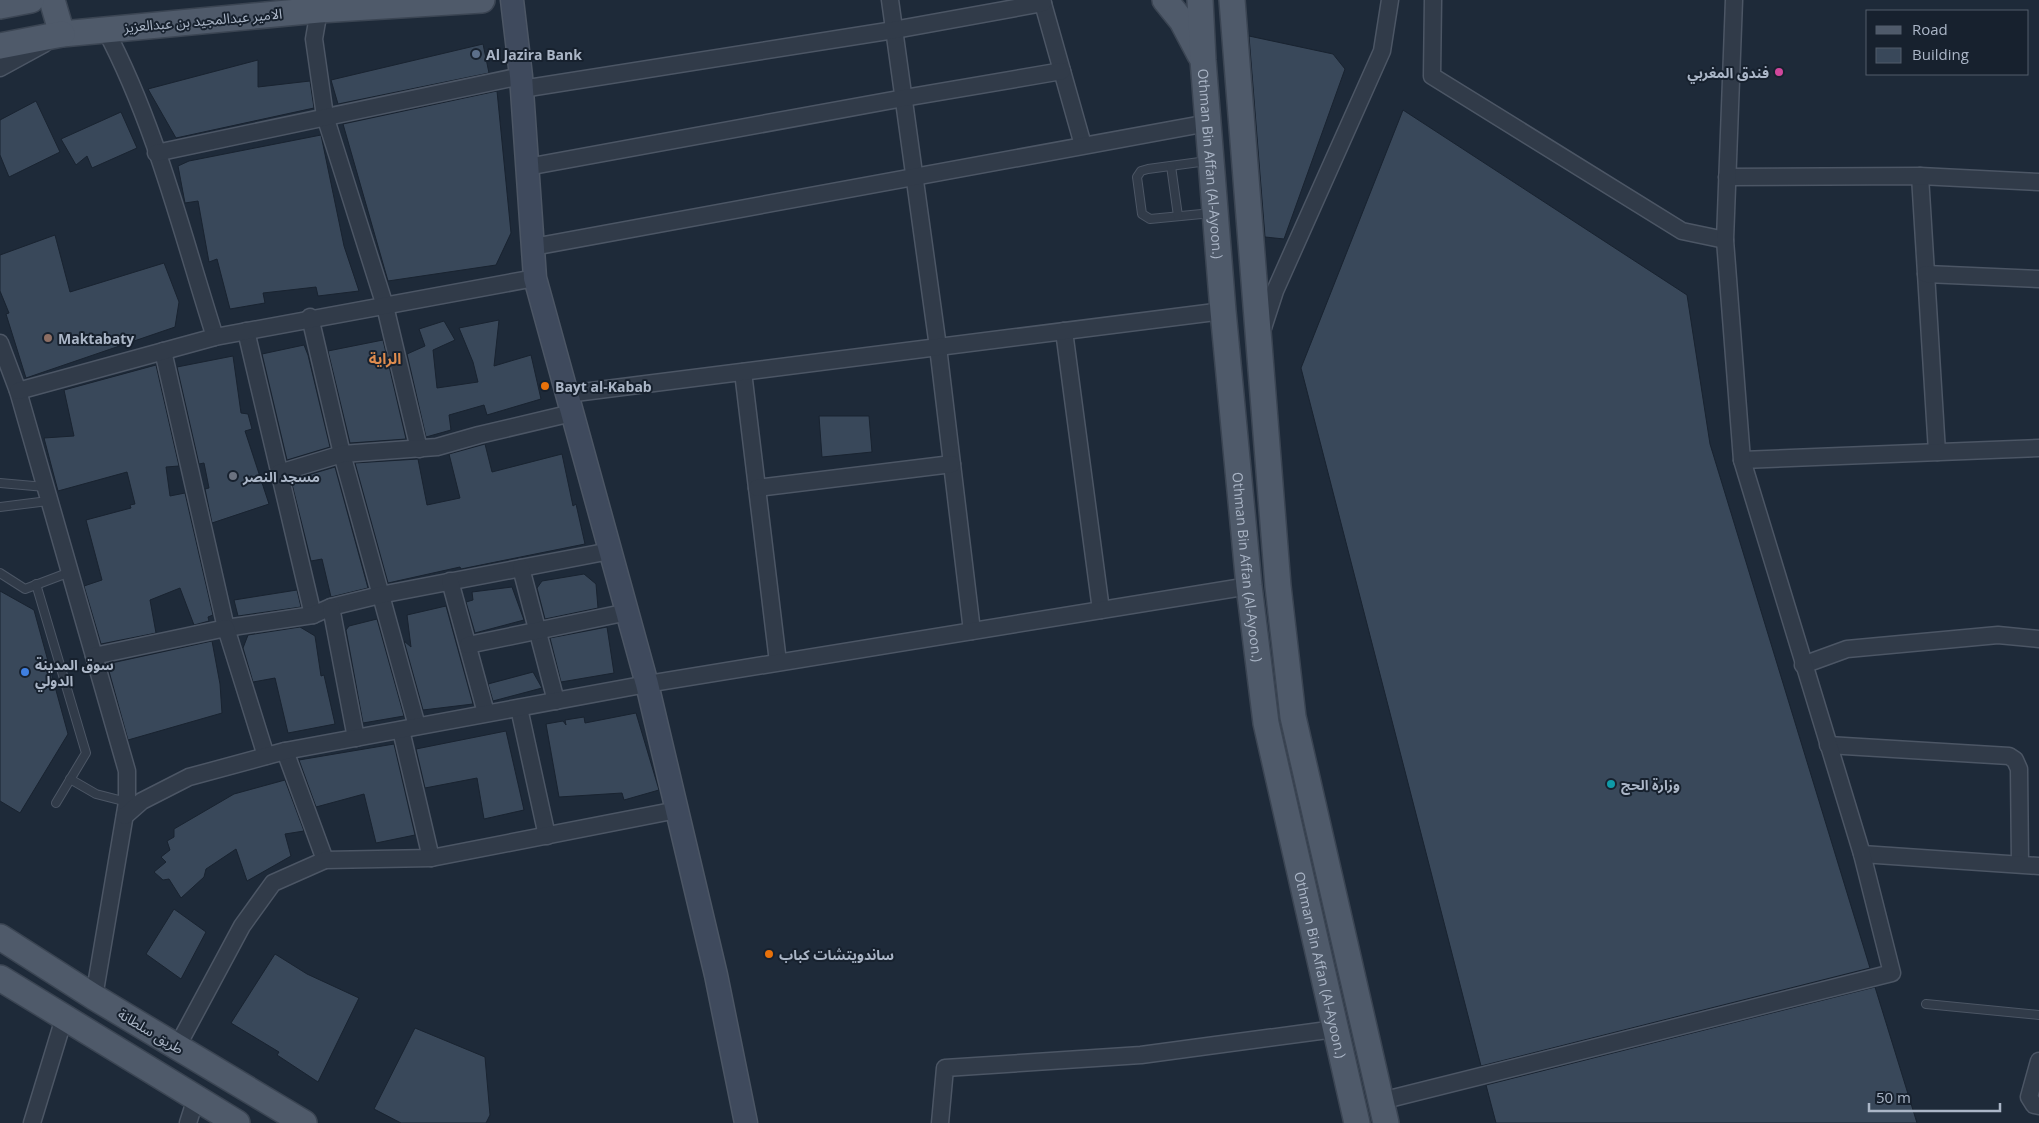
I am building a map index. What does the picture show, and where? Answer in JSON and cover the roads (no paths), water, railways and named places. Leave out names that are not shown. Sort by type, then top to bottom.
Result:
[{"type":"main road","points":[[0,6],[31,0]]},
{"type":"main road","points":[[52,0],[62,34]]},
{"type":"main road","name":"الامير عبدالمجيد بن عبدالعزيز","points":[[0,46],[62,34],[105,29],[319,10],[482,0]]},
{"type":"main road","points":[[1165,0],[1182,21],[1203,60]]},
{"type":"main road","name":"Othman Bin Affan (Al-Ayoon.)","points":[[1200,0],[1223,311],[1249,586],[1266,723],[1357,1123]]},
{"type":"main road","name":"Othman Bin Affan (Al-Ayoon.)","points":[[1238,5],[1258,341],[1278,586],[1293,717],[1383,1112]]},
{"type":"main road","name":"طريق سلطانة","points":[[0,936],[94,997],[304,1123]]},
{"type":"main road","points":[[1,983],[64,1018],[237,1123]]},
{"type":"street","points":[[512,0],[521,82],[535,278],[647,684],[716,974],[746,1123]]},
{"type":"street","points":[[890,0],[938,347],[972,631]]},
{"type":"street","points":[[1258,341],[1276,291],[1382,50],[1390,0]]},
{"type":"street","points":[[1433,0],[1432,76],[1682,231],[1725,240]]},
{"type":"street","points":[[1383,1112],[1892,973],[1862,854],[1742,460],[1725,240],[1734,0]]},
{"type":"street","points":[[156,153],[325,116],[521,82],[894,30],[1042,2],[1083,145]]},
{"type":"street","points":[[319,10],[314,39],[325,116],[385,306],[419,449]]},
{"type":"street","points":[[105,29],[128,72],[215,337]]},
{"type":"street","points":[[0,68],[62,34]]},
{"type":"street","points":[[527,167],[904,98],[1062,72]]},
{"type":"street","points":[[533,247],[1208,123]]},
{"type":"street","points":[[1727,177],[1920,176],[2039,182]]},
{"type":"street","points":[[1920,176],[1937,452]]},
{"type":"street","points":[[1926,274],[2039,279]]},
{"type":"street","points":[[18,391],[215,337],[535,278]]},
{"type":"street","points":[[279,473],[342,454],[437,447],[479,435],[570,403],[743,372],[1223,311]]},
{"type":"street","points":[[310,318],[342,454],[380,595],[409,728],[431,858]]},
{"type":"street","points":[[246,331],[313,615]]},
{"type":"street","points":[[1064,331],[1101,610]]},
{"type":"street","points":[[0,343],[18,391],[127,771],[126,809],[94,997]]},
{"type":"street","points":[[164,351],[226,628],[266,756]]},
{"type":"street","points":[[743,372],[778,662]]},
{"type":"street","points":[[1742,460],[2039,448]]},
{"type":"street","points":[[757,488],[952,464]]},
{"type":"street","points":[[94,656],[226,628],[313,615],[331,607],[380,595],[610,551]]},
{"type":"street","points":[[521,568],[556,701]]},
{"type":"street","points":[[450,582],[486,714]]},
{"type":"street","points":[[126,809],[189,776],[284,751],[647,684],[1249,586]]},
{"type":"street","points":[[331,607],[356,738]]},
{"type":"street","points":[[468,645],[628,612]]},
{"type":"street","points":[[1803,665],[1847,650],[1998,635],[2039,640]]},
{"type":"street","points":[[519,708],[548,836]]},
{"type":"street","points":[[1828,744],[2008,756],[2015,760],[2019,769],[2020,864]]},
{"type":"street","points":[[284,751],[325,860]]},
{"type":"street","points":[[177,1047],[242,926],[273,883],[325,860],[431,858],[677,810]]},
{"type":"street","points":[[1862,854],[2039,866]]},
{"type":"street","points":[[32,1123],[64,1018]]},
{"type":"street","points":[[940,1123],[945,1068],[1141,1055],[1335,1029]]},
{"type":"street","points":[[2039,1061],[2029,1097],[2034,1105],[2039,1106]]},
{"type":"street","points":[[188,1123],[196,1098]]},
{"type":"lane","points":[[1211,160],[1140,172],[1137,177],[1142,214],[1145,217],[1150,219],[1215,213]]},
{"type":"lane","points":[[1171,166],[1178,216]]},
{"type":"lane","points":[[0,483],[46,494]]},
{"type":"lane","points":[[0,507],[46,494]]},
{"type":"lane","points":[[0,573],[25,589],[70,572]]},
{"type":"lane","points":[[36,584],[86,753],[56,803]]},
{"type":"lane","points":[[70,779],[126,809]]},
{"type":"lane","points":[[1926,1004],[2039,1015]]},
{"type":"place","name":"Al Jazira Bank","points":[[476,54]]},
{"type":"place","name":"فندق المغربي","points":[[1779,72]]},
{"type":"place","name":"Maktabaty","points":[[48,338]]},
{"type":"place","name":"Bayt al-Kabab","points":[[545,386]]},
{"type":"place","name":"مسجد النصر","points":[[233,476]]},
{"type":"place","name":"سوق المدينة الدولي","points":[[25,672]]},
{"type":"place","name":"وزارة الحج","points":[[1611,784]]},
{"type":"place","name":"ساندويتشات كباب","points":[[769,954]]},
{"type":"district","name":"الراية","points":[[385,358]]}]
